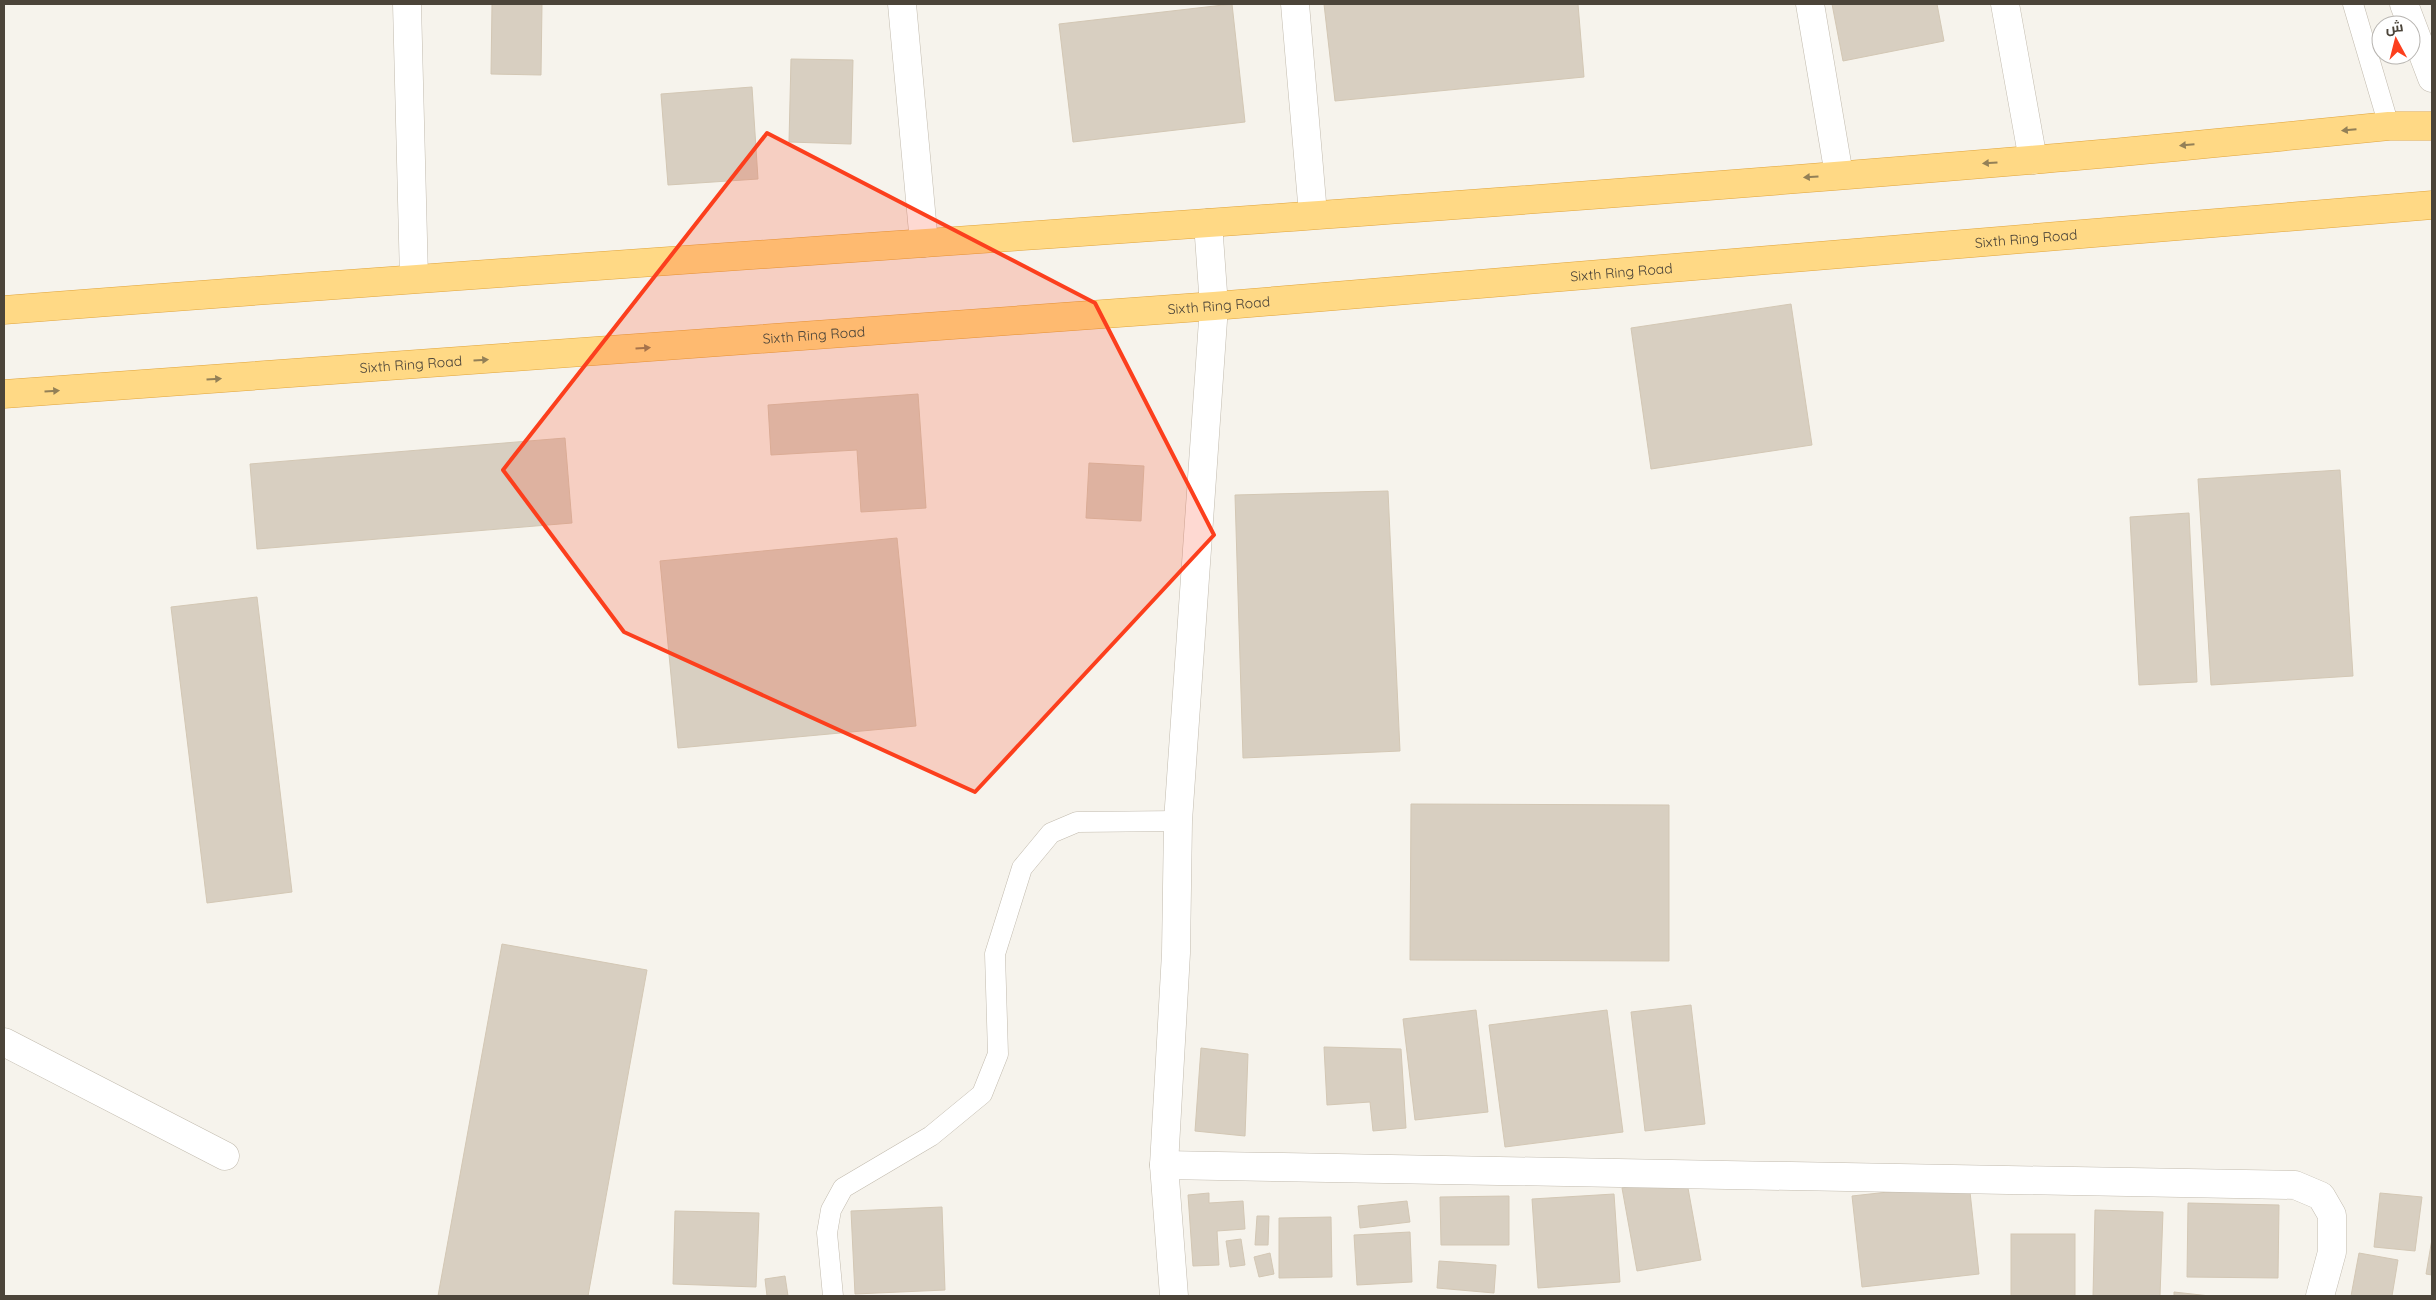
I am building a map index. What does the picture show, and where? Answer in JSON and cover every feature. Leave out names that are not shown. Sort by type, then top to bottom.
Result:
[{"type":"highway","points":[[4,310],[414,278],[1208,223],[2033,160],[2389,126],[2432,126]]},
{"type":"highway","name":"Sixth Ring Road","points":[[4,394],[1214,306],[2432,204]]},
{"type":"street","points":[[407,4],[414,278]]},
{"type":"street","points":[[902,4],[924,243]]},
{"type":"street","points":[[1295,4],[1313,214]]},
{"type":"street","points":[[1810,4],[1839,175]]},
{"type":"street","points":[[2005,4],[2033,160]]},
{"type":"street","points":[[2404,4],[2432,78]]},
{"type":"street","points":[[1174,1296],[1164,1165],[1176,953],[1178,821],[1214,306],[1208,223]]},
{"type":"street","points":[[4,1042],[225,1156]]},
{"type":"street","points":[[1164,1165],[2295,1185],[2321,1196],[2332,1215],[2332,1252],[2320,1296]]},
{"type":"lane","points":[[2353,4],[2389,126]]},
{"type":"lane","points":[[833,1296],[827,1233],[831,1210],[843,1188],[931,1136],[982,1094],[998,1054],[995,954],[1022,868],[1051,833],[1077,822],[1178,821]]},
{"type":"highlighted area","points":[[767,133],[1095,303],[1214,535],[975,792],[624,632],[503,470]]},
{"type":"building","points":[[492,4],[542,4],[541,75],[491,74]]},
{"type":"building","points":[[1232,4],[1245,122],[1073,142],[1059,24]]},
{"type":"building","points":[[1324,4],[1578,4],[1584,77],[1335,101]]},
{"type":"building","points":[[1832,4],[1937,4],[1944,41],[1843,61]]},
{"type":"building","points":[[791,59],[853,60],[851,144],[789,142]]},
{"type":"building","points":[[752,87],[758,179],[668,185],[661,94]]},
{"type":"building","points":[[1791,304],[1812,445],[1651,469],[1631,328]]},
{"type":"building","points":[[918,394],[926,508],[861,512],[857,450],[771,455],[768,405]]},
{"type":"building","points":[[565,438],[572,523],[257,549],[250,464]]},
{"type":"building","points":[[1089,463],[1144,466],[1141,521],[1086,518]]},
{"type":"building","points":[[2340,470],[2353,676],[2211,685],[2198,479]]},
{"type":"building","points":[[1388,491],[1400,751],[1243,758],[1235,495]]},
{"type":"building","points":[[2189,513],[2197,682],[2139,685],[2130,517]]},
{"type":"building","points":[[897,538],[916,726],[678,748],[660,561]]},
{"type":"building","points":[[257,597],[292,892],[207,903],[171,607]]},
{"type":"building","points":[[1411,804],[1669,805],[1669,961],[1410,960]]},
{"type":"building","points":[[502,944],[647,970],[588,1296],[438,1296]]},
{"type":"building","points":[[1691,1005],[1705,1124],[1645,1131],[1631,1012]]},
{"type":"building","points":[[1476,1010],[1488,1112],[1415,1120],[1403,1019]]},
{"type":"building","points":[[1607,1010],[1623,1132],[1505,1147],[1489,1025]]},
{"type":"building","points":[[1324,1047],[1401,1049],[1406,1128],[1373,1131],[1370,1102],[1327,1105]]},
{"type":"building","points":[[1201,1048],[1248,1054],[1245,1136],[1195,1131]]},
{"type":"building","points":[[1686,1177],[1701,1260],[1637,1271],[1622,1188]]},
{"type":"building","points":[[1969,1183],[1979,1274],[1862,1287],[1852,1196]]},
{"type":"building","points":[[1209,1193],[1209,1203],[1243,1201],[1245,1229],[1217,1231],[1219,1265],[1193,1266],[1188,1195]]},
{"type":"building","points":[[2380,1193],[2422,1197],[2415,1251],[2374,1247]]},
{"type":"building","points":[[1614,1194],[1620,1282],[1538,1288],[1532,1199]]},
{"type":"building","points":[[1509,1196],[1509,1245],[1441,1245],[1440,1197]]},
{"type":"building","points":[[1407,1201],[1410,1222],[1360,1228],[1358,1206]]},
{"type":"building","points":[[2188,1203],[2279,1205],[2278,1278],[2187,1277]]},
{"type":"building","points":[[942,1207],[945,1290],[855,1294],[851,1211]]},
{"type":"building","points":[[2095,1210],[2163,1212],[2160,1296],[2093,1296]]},
{"type":"building","points":[[675,1211],[759,1213],[756,1287],[673,1284]]},
{"type":"building","points":[[1257,1216],[1269,1216],[1268,1245],[1255,1245]]},
{"type":"building","points":[[1331,1217],[1332,1277],[1279,1278],[1279,1218]]},
{"type":"building","points":[[1410,1232],[1412,1282],[1357,1285],[1354,1235]]},
{"type":"building","points":[[2011,1234],[2075,1234],[2075,1296],[2011,1296]]},
{"type":"building","points":[[1241,1239],[1245,1265],[1230,1267],[1226,1241]]},
{"type":"building","points":[[2432,1239],[2432,1275],[2426,1274]]},
{"type":"building","points":[[1270,1253],[1274,1274],[1259,1277],[1254,1257]]},
{"type":"building","points":[[2359,1253],[2398,1260],[2392,1296],[2351,1296]]},
{"type":"building","points":[[1439,1261],[1496,1265],[1494,1293],[1437,1288]]},
{"type":"building","points":[[785,1276],[788,1296],[767,1296],[765,1279]]},
{"type":"building","points":[[2174,1292],[2210,1296],[2174,1296]]}]
